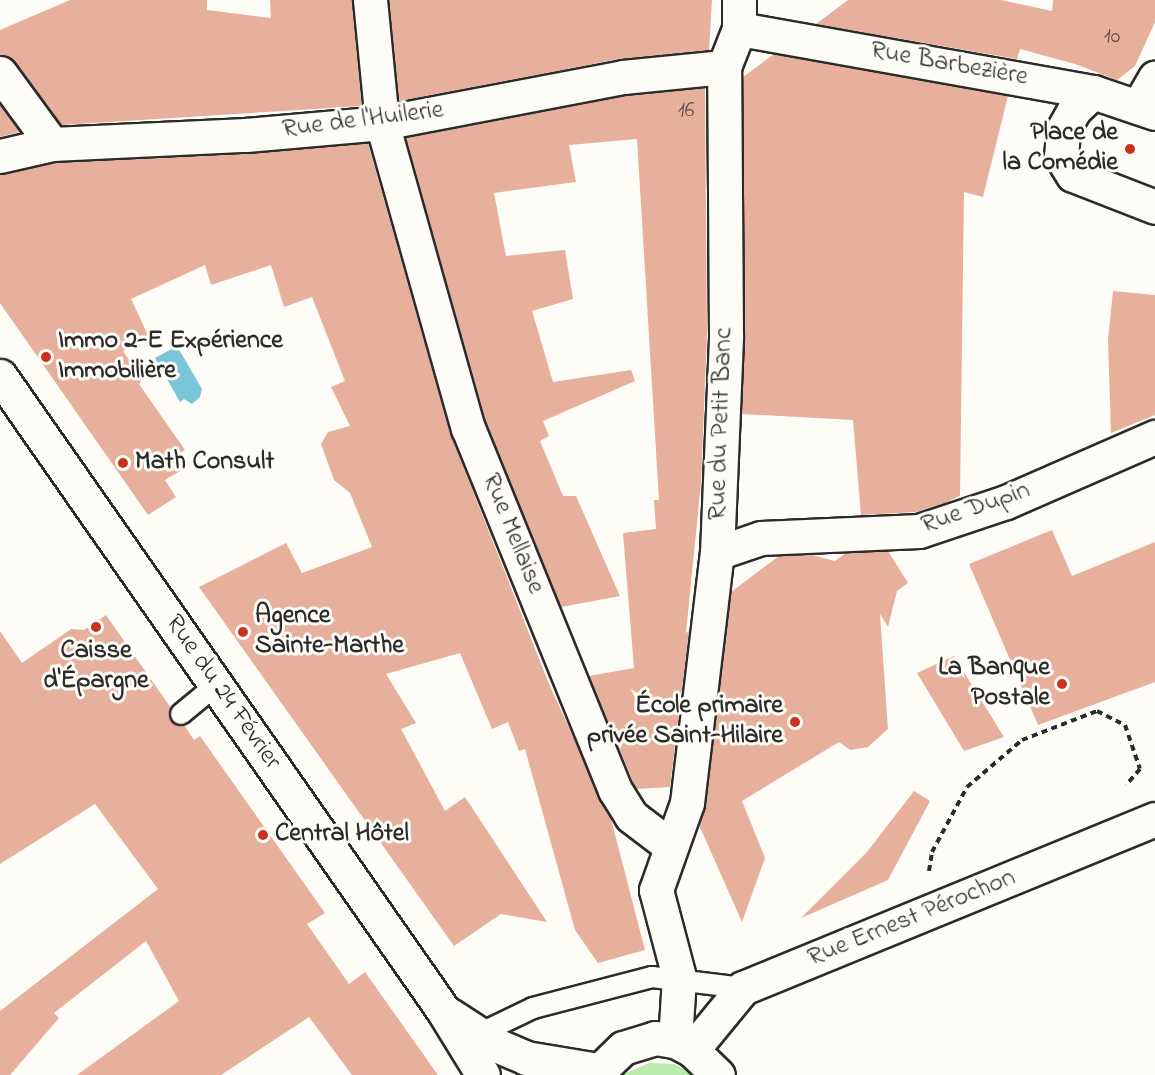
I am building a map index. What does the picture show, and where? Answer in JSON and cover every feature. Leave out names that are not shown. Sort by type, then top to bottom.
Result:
[{"type":"street","name":"Rue Mellaise","points":[[370,0],[382,123],[424,283],[468,428],[615,790],[632,816],[669,845]]},
{"type":"street","name":"Rue du Petit Banc","points":[[669,845],[687,803],[717,553],[726,335],[723,67],[739,15]]},
{"type":"street","name":"Rue Barbezière","points":[[739,15],[1093,92],[1146,110]]},
{"type":"street","name":"Rue de l'Huilerie","points":[[0,156],[52,144],[246,135],[382,123],[623,77],[723,67]]},
{"type":"street","points":[[0,73],[52,144]]},
{"type":"street","points":[[1146,110],[1155,78]]},
{"type":"street","points":[[1093,92],[1074,110],[1063,130],[1061,156],[1073,176],[1155,207]]},
{"type":"street","name":"Rue du 24 Février","points":[[0,376],[443,1010],[476,1073]]},
{"type":"street","name":"Rue Dupin","points":[[717,553],[760,538],[920,531],[1006,502],[1155,437]]},
{"type":"street","name":"Rue Ernest Pérochon","points":[[683,1046],[743,988],[1155,819]]},
{"type":"street","points":[[669,845],[656,890],[679,977],[683,1046]]},
{"type":"street","name":"Rue du 24 Février","points":[[443,1010],[479,1034],[526,1058],[596,1072]]},
{"type":"street","points":[[596,1072],[636,1042],[655,1038],[683,1046],[718,1075]]},
{"type":"lane","points":[[182,714],[216,685]]},
{"type":"lane","points":[[479,1034],[533,1008],[652,977],[679,977],[743,988]]},
{"type":"path","points":[[929,878],[932,852],[967,787],[1022,740],[1097,711],[1125,725],[1140,769],[1126,785]]},
{"type":"green space","points":[[649,1063],[674,1064],[697,1075],[622,1075]]},
{"type":"water","points":[[177,346],[202,389],[200,397],[192,404],[184,399],[180,402],[155,358]]},
{"type":"building","points":[[70,0],[207,0],[207,10],[271,18],[270,0],[352,0],[362,106],[61,125],[15,62],[0,55],[0,30]]},
{"type":"building","points":[[389,0],[712,0],[709,50],[619,59],[399,101]]},
{"type":"building","points":[[848,0],[1001,0],[1052,11],[1053,0],[1155,0],[1155,22],[1135,66],[1117,80],[1075,64],[1020,49],[1017,59],[816,24]]},
{"type":"building","points":[[774,54],[1008,96],[983,197],[964,192],[960,496],[945,503],[916,512],[861,515],[853,420],[742,414],[743,77]]},
{"type":"building","points":[[705,88],[707,335],[701,483],[686,633],[689,631],[670,787],[636,789],[589,676],[634,668],[623,533],[656,529],[654,500],[659,500],[637,139],[569,145],[576,182],[494,193],[506,256],[565,250],[573,299],[532,311],[553,382],[631,370],[635,381],[543,421],[549,436],[540,441],[563,496],[576,496],[620,596],[561,607],[486,422],[406,138],[626,96]]},
{"type":"building","points":[[0,105],[20,132],[0,137]]},
{"type":"building","points":[[368,143],[450,433],[549,684],[611,819],[645,950],[598,963],[575,930],[525,749],[519,751],[508,722],[492,729],[460,653],[386,674],[416,723],[401,729],[445,811],[465,797],[547,922],[501,914],[454,946],[199,587],[286,543],[302,573],[372,547],[350,493],[334,480],[321,444],[328,432],[350,426],[331,387],[345,381],[312,297],[284,307],[271,265],[211,285],[205,265],[131,299],[150,339],[123,351],[142,379],[139,384],[185,450],[173,457],[180,471],[165,480],[176,497],[148,515],[0,303],[0,174],[55,163],[247,154]]},
{"type":"building","points":[[1113,291],[1155,295],[1155,415],[1111,433],[1108,340]]},
{"type":"building","points":[[1052,530],[1072,576],[1155,542],[1155,682],[1038,725],[969,564]]},
{"type":"building","name":"École primaire privée Saint-Hilaire","points":[[888,551],[908,583],[897,591],[888,627],[880,614],[888,729],[868,747],[850,750],[839,742],[742,801],[765,858],[742,922],[699,825],[706,805],[731,592],[779,556],[812,555],[835,561],[846,553]]},
{"type":"building","points":[[106,615],[171,708],[171,721],[184,725],[194,740],[200,736],[325,913],[307,924],[349,984],[365,972],[438,1075],[352,1075],[309,1017],[221,1075],[77,1075],[179,1001],[146,941],[54,1013],[59,1018],[10,1075],[0,1075],[0,1011],[158,889],[95,804],[0,864],[0,631],[22,663],[71,629],[84,630]]},
{"type":"building","points":[[954,656],[1004,737],[964,751],[917,673]]},
{"type":"building","points":[[914,791],[930,801],[888,880],[801,918],[867,852]]},
{"type":"place","name":"Place de la Comédie","points":[[1130,149]]},
{"type":"place","name":"Immo 2-E Expérience Immobilière","points":[[46,357]]},
{"type":"place","name":"Math Consult","points":[[123,463]]},
{"type":"place","name":"Caisse d'Épargne","points":[[96,627]]},
{"type":"place","name":"Agence Sainte-Marthe","points":[[243,632]]},
{"type":"place","name":"La Banque Postale","points":[[1062,684]]},
{"type":"place","name":"École primaire privée Saint-Hilaire","points":[[795,722]]},
{"type":"place","name":"Central Hôtel","points":[[263,835]]}]
